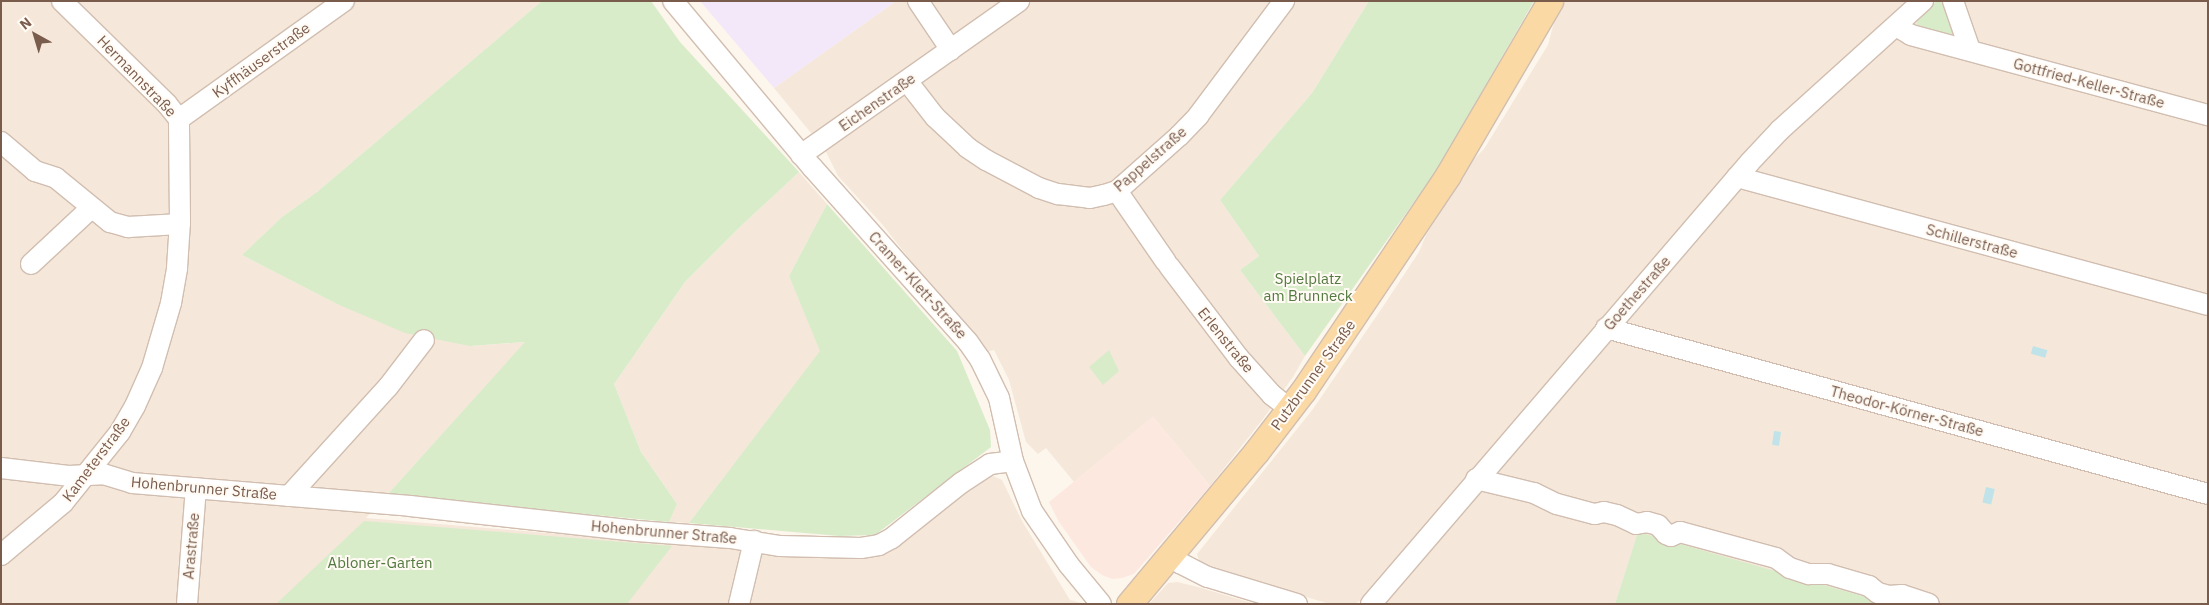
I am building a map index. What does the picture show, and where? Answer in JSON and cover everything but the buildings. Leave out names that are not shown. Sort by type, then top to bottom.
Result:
[{"type":"main road","name":"Putzbrunner Straße","points":[[1129,604],[1290,409],[1337,342],[1448,175],[1550,1]]},
{"type":"street","name":"Kyffhäuserstraße","points":[[179,119],[344,1]]},
{"type":"street","name":"Cramer-Klett-Straße","points":[[673,1],[801,155],[968,342],[980,359],[999,398],[1013,461],[1032,511],[1069,564],[1101,604]]},
{"type":"street","points":[[918,1],[951,50]]},
{"type":"street","name":"Eichenstraße","points":[[801,155],[1020,1]]},
{"type":"street","name":"Pappelstraße","points":[[907,82],[935,116],[962,142],[986,160],[1039,188],[1058,194],[1090,198],[1116,191],[1179,136],[1198,116],[1284,1]]},
{"type":"street","name":"Goethestraße","points":[[1372,604],[1476,479],[1737,177],[1780,130],[1923,1]]},
{"type":"street","points":[[1953,1],[1970,50]]},
{"type":"street","name":"Hermannstraße","points":[[70,4],[179,119],[180,224]]},
{"type":"street","name":"Gottfried-Keller-Straße","points":[[1896,26],[1911,35],[2208,115]]},
{"type":"street","points":[[2,144],[35,170],[56,178],[110,222],[128,227],[180,224]]},
{"type":"street","name":"Schillerstraße","points":[[1737,177],[2208,305]]},
{"type":"street","name":"Erlenstraße","points":[[1116,191],[1167,264],[1238,357],[1272,395],[1290,409]]},
{"type":"street","points":[[31,264],[92,208]]},
{"type":"street","name":"Kameterstraße","points":[[1,555],[63,503],[120,432],[135,406],[152,368],[171,303],[177,268],[180,224]]},
{"type":"street","name":"Theodor-Körner-Straße","points":[[1606,328],[2208,494]]},
{"type":"street","name":"Hohenbrunner Straße","points":[[289,496],[388,387],[424,340]]},
{"type":"street","name":"Hohenbrunner Straße","points":[[1,468],[69,476],[102,474],[132,483],[410,506],[637,531],[754,541],[780,546],[861,548],[879,545],[892,538],[961,484],[990,464],[1013,461]]},
{"type":"street","points":[[1476,479],[1534,493],[1558,504],[1595,514],[1604,512],[1617,515],[1636,524],[1647,522],[1658,525],[1666,534],[1671,536],[1680,532],[1776,558],[1790,568],[1809,574],[1828,574],[1868,586],[1878,593],[1889,596],[1902,596],[1928,604]]},
{"type":"street","name":"Arastraße","points":[[187,604],[196,488]]},
{"type":"street","points":[[739,604],[754,541]]},
{"type":"street","points":[[1170,555],[1180,564],[1208,577],[1296,604]]},
{"type":"shaded area","points":[[1,1],[542,1],[317,192],[282,217],[242,255],[337,304],[470,346],[526,342],[366,518],[631,540],[862,553],[931,516],[982,480],[993,476],[1002,480],[1022,521],[1070,600],[1085,604],[1,604]]},
{"type":"shaded area","points":[[700,1],[896,1],[774,88]]},
{"type":"shaded area","points":[[896,1],[1369,1],[1312,93],[1220,200],[1259,256],[1240,270],[1305,356],[1293,377],[1263,419],[1210,486],[1153,417],[1074,482],[1046,448],[1038,454],[1026,442],[1009,380],[994,350],[983,353],[882,224],[838,176],[825,150],[774,88]]},
{"type":"shaded area","points":[[1566,1],[2208,1],[2208,604],[1890,604],[1638,533],[1615,604],[1363,604],[1359,601],[1355,604],[1330,604],[1205,567],[1199,561],[1197,554],[1313,409],[1382,308],[1419,252],[1426,235],[1471,162],[1484,149],[1548,45],[1554,22]]},
{"type":"shaded area","points":[[799,172],[827,204],[789,276],[821,351],[689,523],[669,522],[677,504],[641,452],[614,384],[685,282]]},
{"type":"shaded area","points":[[1153,417],[1210,486],[1134,574],[1112,579],[1091,567],[1059,522],[1049,502]]},
{"type":"shaded area","points":[[1177,582],[1255,604],[1149,604],[1168,583]]},
{"type":"green space","points":[[542,1],[651,1],[680,42],[799,172],[685,282],[614,384],[641,452],[677,504],[669,522],[387,495],[525,342],[470,346],[405,333],[337,304],[242,255],[282,217],[317,192]]},
{"type":"green space","name":"Spielplatz am Brunneck","points":[[1369,1],[1534,1],[1436,171],[1305,356],[1240,270],[1259,256],[1220,200],[1312,93]]},
{"type":"green space","points":[[1937,1],[1944,1],[1949,24],[1953,32],[1950,37],[1917,28],[1916,25],[1919,18]]},
{"type":"green space","points":[[827,204],[957,351],[990,430],[991,447],[875,535],[839,536],[689,523],[820,351],[789,276]]},
{"type":"green space","points":[[1109,350],[1119,371],[1103,385],[1089,367]]},
{"type":"green space","name":"Abloner-Garten","points":[[364,521],[672,546],[627,604],[276,604]]},
{"type":"green space","points":[[1638,532],[1890,604],[1615,604]]},
{"type":"water","points":[[2033,346],[2047,350],[2045,358],[2031,354]]},
{"type":"water","points":[[1774,431],[1781,432],[1779,446],[1772,445]]},
{"type":"water","points":[[1986,487],[1995,489],[1991,505],[1982,503]]}]
